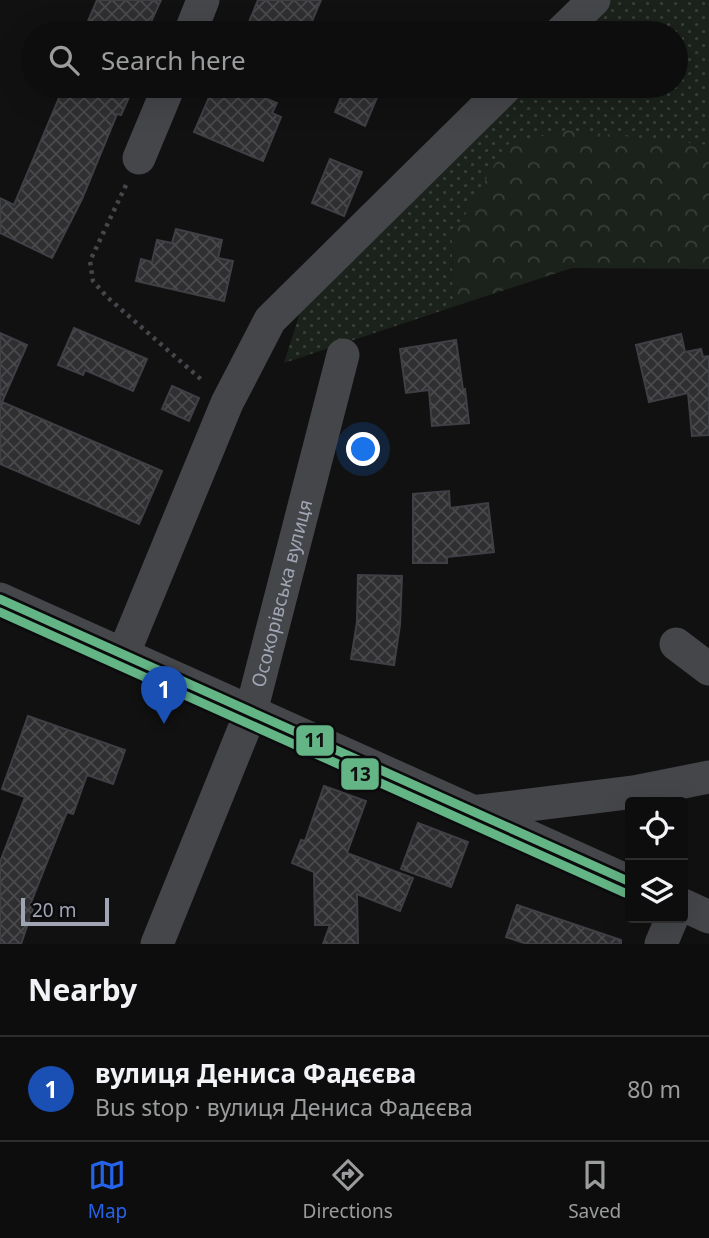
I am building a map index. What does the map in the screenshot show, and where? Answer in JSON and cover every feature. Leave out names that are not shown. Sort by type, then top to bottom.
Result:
[{"type":"street","points":[[195,21],[203,0]]},
{"type":"street","points":[[572,21],[594,0]]},
{"type":"street","points":[[139,158],[164,98]]},
{"type":"street","points":[[123,655],[227,403],[270,320],[495,98]]},
{"type":"street","name":"Осокорівська вулиця","points":[[157,944],[251,712],[343,355]]},
{"type":"street","points":[[0,599],[625,880]]},
{"type":"street","points":[[676,644],[709,669]]},
{"type":"street","points":[[472,812],[634,792],[709,777]]},
{"type":"street","points":[[688,907],[709,917]]},
{"type":"street","points":[[661,944],[670,923]]},
{"type":"path","points":[[139,158],[90,261],[93,281],[107,298],[227,403]]},
{"type":"green space","points":[[610,0],[709,0],[709,145],[695,145],[452,237],[453,307],[284,363],[300,312],[512,98],[688,98],[688,21],[589,21]]},
{"type":"green space","points":[[567,130],[709,145],[709,269],[572,268],[453,307],[452,237],[506,145]]},
{"type":"building","points":[[97,0],[161,0],[151,21],[88,21]]},
{"type":"building","points":[[258,0],[321,0],[312,21],[249,21]]},
{"type":"building","points":[[59,98],[129,98],[121,115],[117,114],[82,199],[52,258],[0,233],[0,198],[14,205]]},
{"type":"building","points":[[209,98],[265,98],[277,103],[272,113],[281,117],[263,161],[194,132]]},
{"type":"building","points":[[341,98],[377,98],[365,126],[335,112]]},
{"type":"building","points":[[330,159],[362,172],[344,216],[312,203]]},
{"type":"building","points":[[176,229],[222,240],[218,258],[233,261],[224,301],[136,281],[141,259],[152,262],[157,240],[172,243]]},
{"type":"building","points":[[74,328],[147,359],[133,391],[85,370],[83,375],[58,365]]},
{"type":"building","points":[[0,333],[27,345],[2,402],[162,471],[139,524],[0,464]]},
{"type":"building","points":[[681,334],[685,352],[701,349],[703,357],[709,356],[709,435],[692,436],[688,393],[649,402],[636,345]]},
{"type":"building","points":[[456,340],[469,423],[432,426],[429,390],[406,393],[400,349]]},
{"type":"building","points":[[172,386],[199,398],[189,421],[162,409]]},
{"type":"building","points":[[449,491],[450,508],[488,503],[494,552],[447,557],[447,563],[413,563],[413,494]]},
{"type":"building","points":[[358,575],[402,576],[400,625],[394,665],[351,659],[357,622]]},
{"type":"building","points":[[28,716],[125,750],[113,784],[87,775],[73,814],[67,812],[30,905],[34,906],[21,944],[0,944],[0,862],[25,797],[2,789]]},
{"type":"building","points":[[324,786],[366,801],[347,853],[413,878],[400,911],[357,894],[358,944],[323,944],[330,925],[315,925],[314,872],[292,863],[301,840],[305,841]]},
{"type":"building","points":[[418,823],[468,842],[451,887],[401,869]]},
{"type":"building","points":[[517,905],[621,940],[621,944],[527,944],[506,937]]},
{"type":"transit line","name":"11","points":[[0,599],[625,880]]},
{"type":"transit line","name":"13","points":[[0,612],[625,893]]},
{"type":"place","name":"вулиця Дениса Фадєєва","points":[[164,724]]}]
